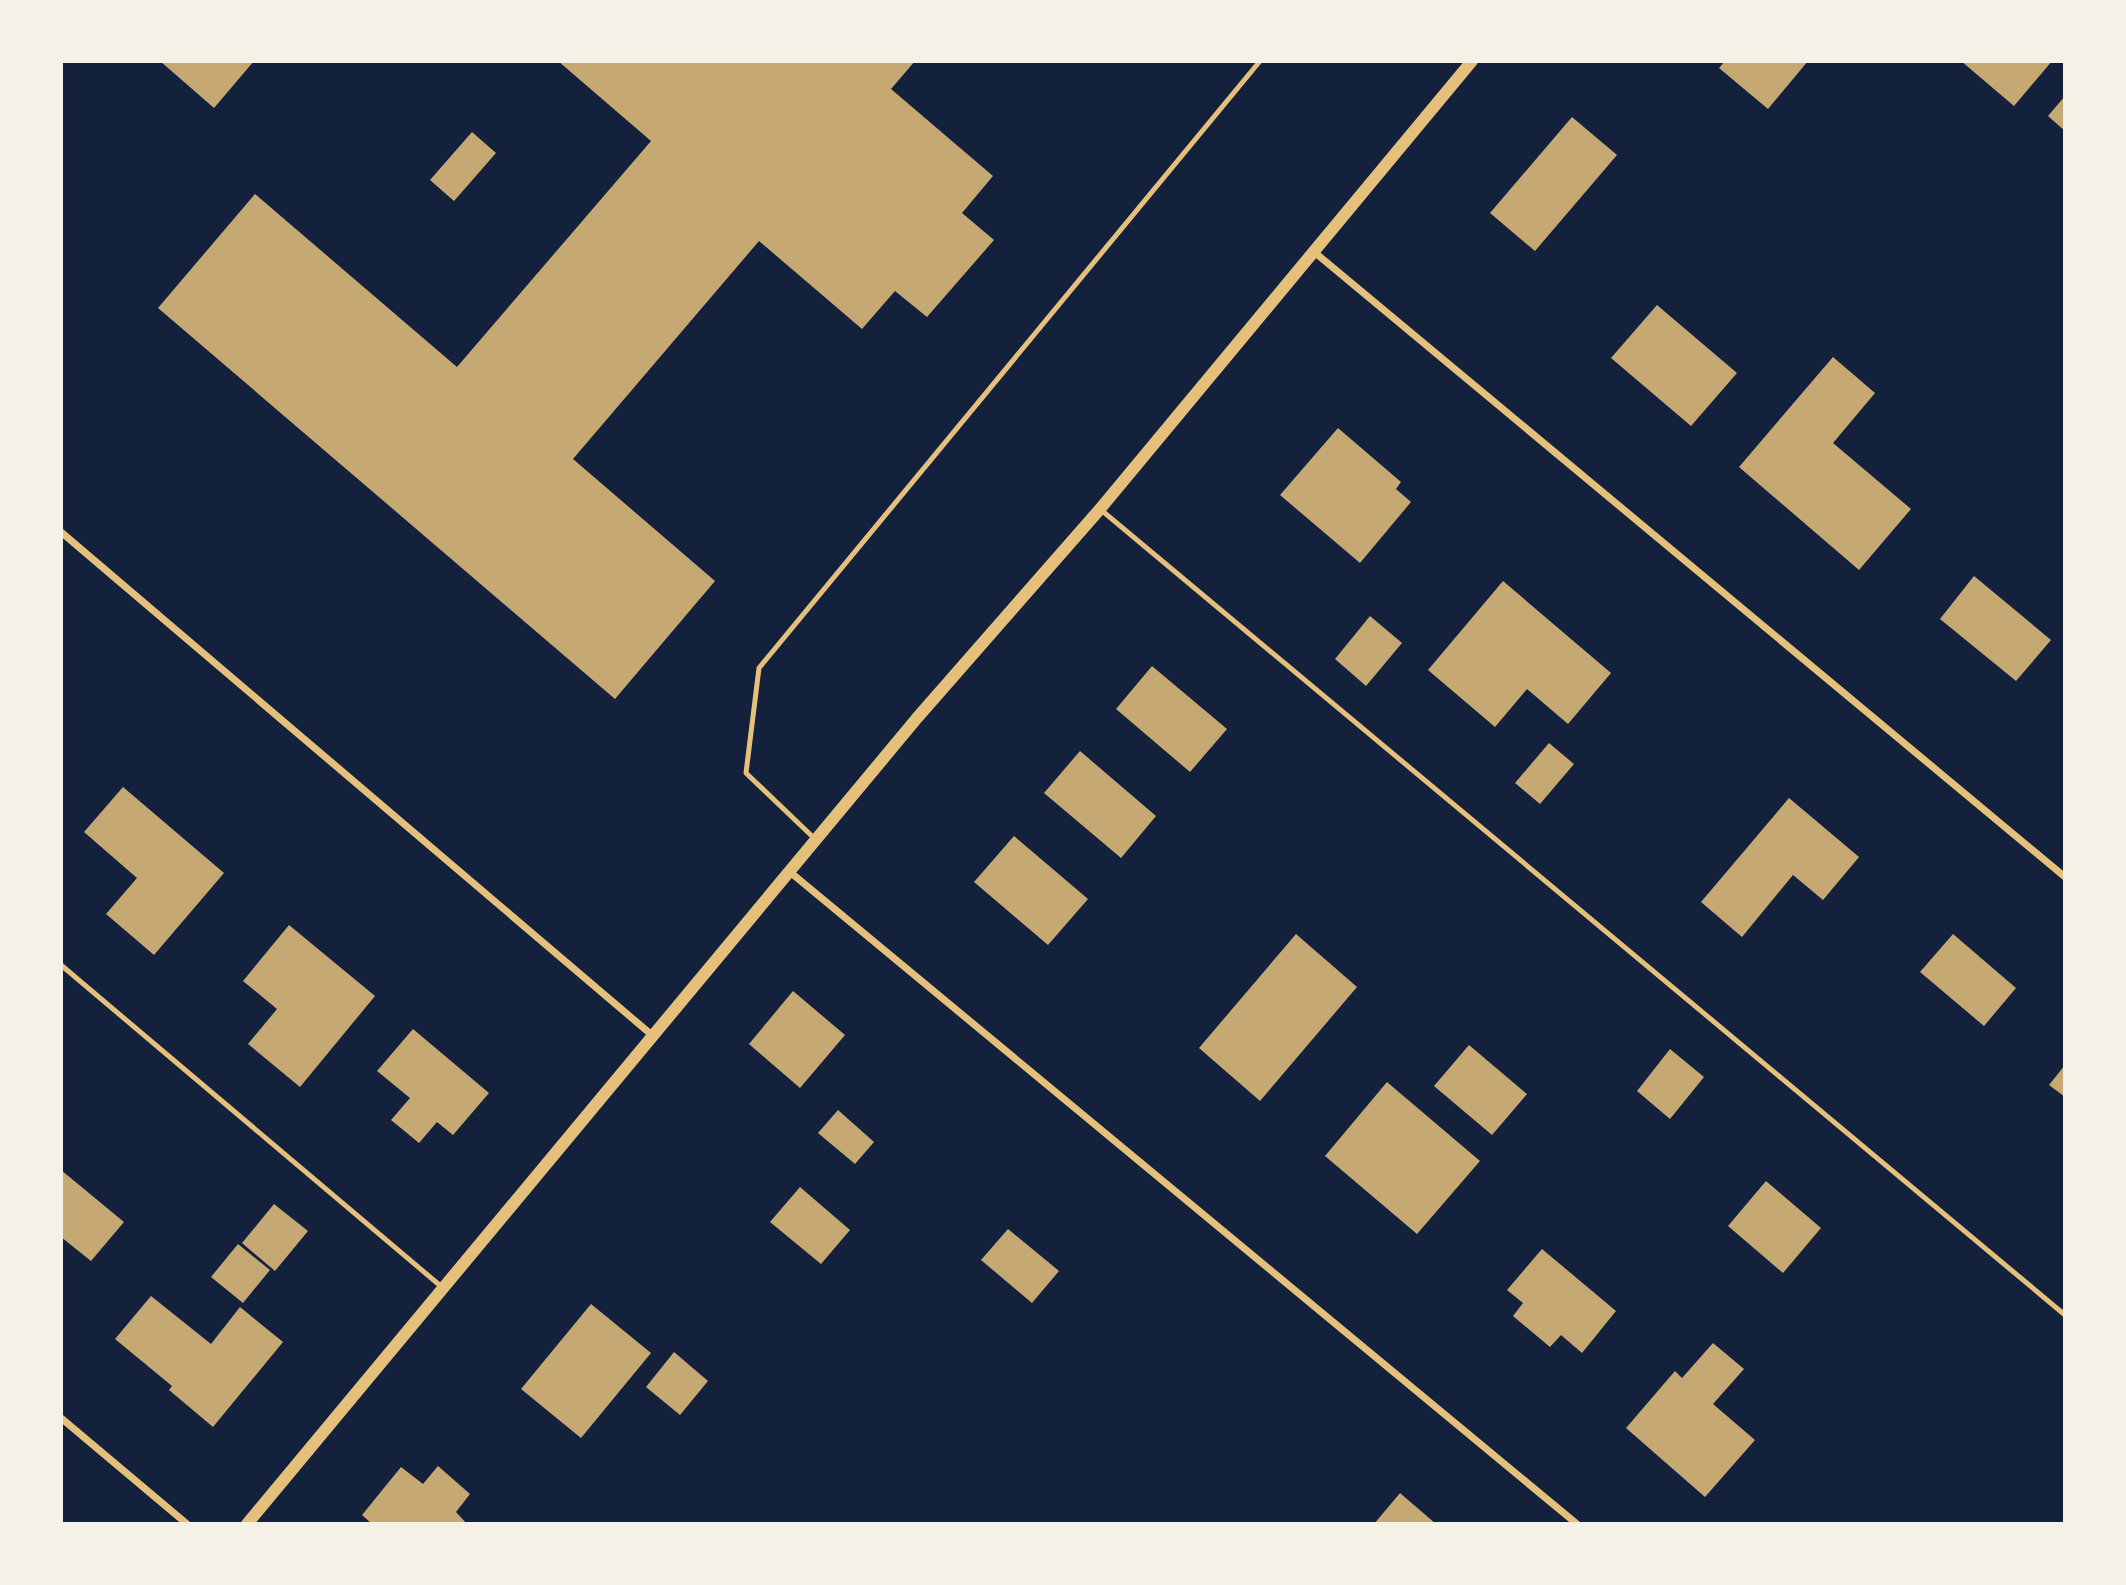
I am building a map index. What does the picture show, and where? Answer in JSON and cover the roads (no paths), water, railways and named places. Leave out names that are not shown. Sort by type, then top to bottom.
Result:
[{"type":"street","points":[[253,1522],[443,1288],[917,718],[1100,509],[1472,61]]},
{"type":"street","points":[[1313,251],[2065,877]]},
{"type":"street","points":[[61,532],[653,1036]]},
{"type":"street","points":[[790,872],[1577,1524]]},
{"type":"street","points":[[61,1418],[187,1524]]},
{"type":"lane","points":[[816,840],[746,773],[759,668],[1260,61]]},
{"type":"lane","points":[[1100,509],[2065,1315]]},
{"type":"lane","points":[[61,965],[443,1288]]}]
